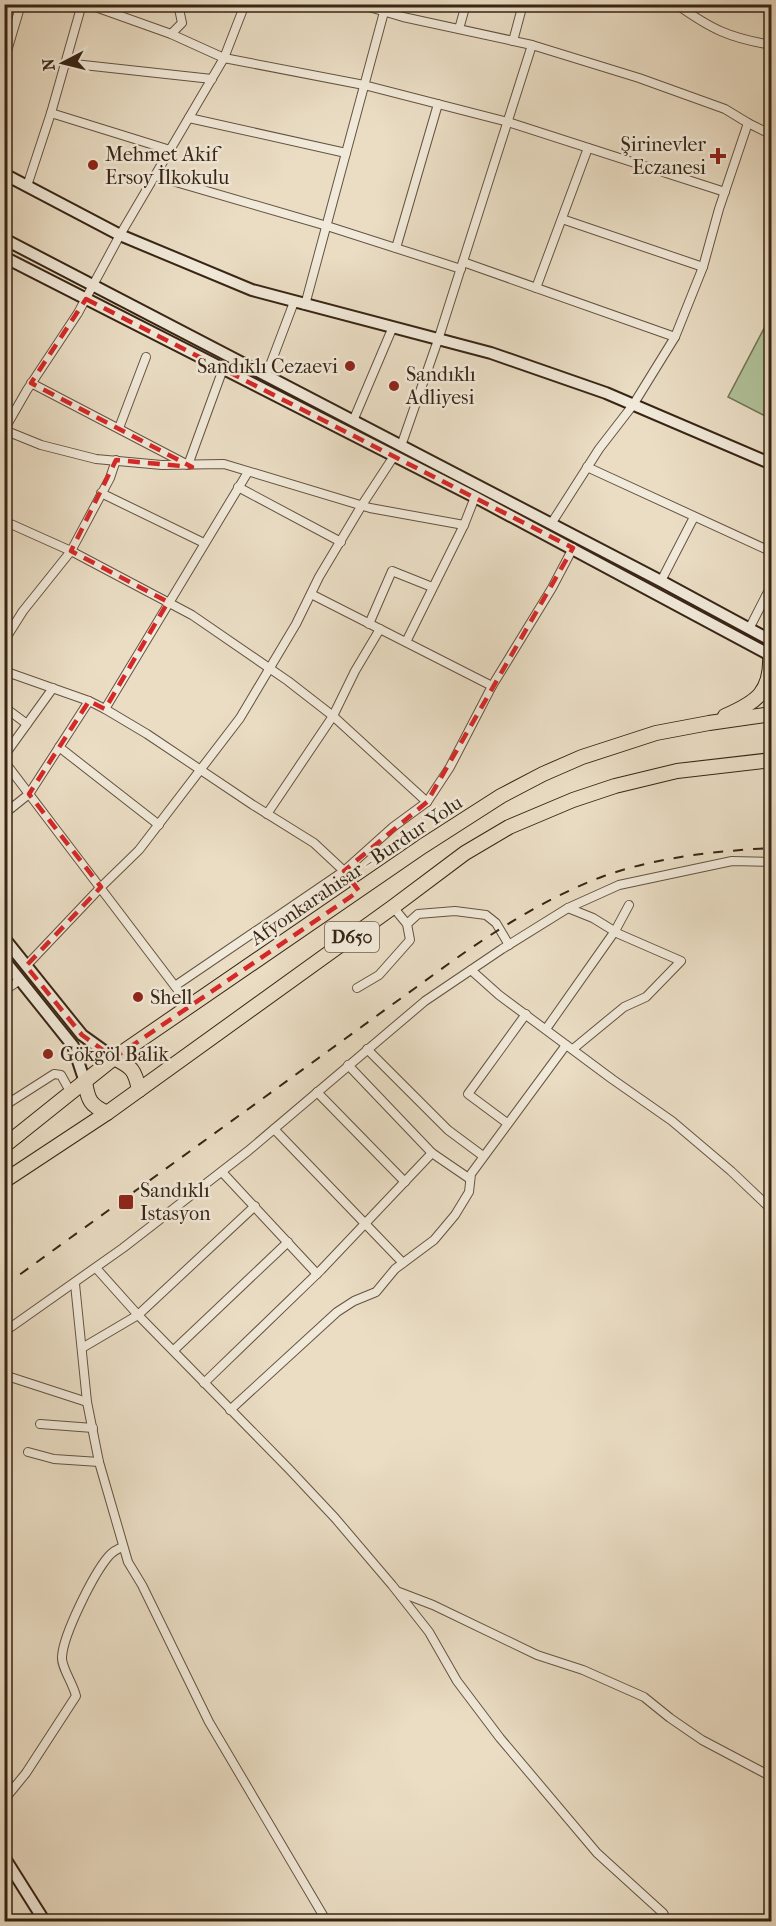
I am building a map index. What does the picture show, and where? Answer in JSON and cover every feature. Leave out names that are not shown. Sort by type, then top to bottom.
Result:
[{"type":"highway","points":[[709,723],[749,705],[761,694],[768,683],[771,651]]},
{"type":"highway","name":"Afyonkarahisar - Burdur Yolu","points":[[4,1146],[114,1058],[460,821],[501,796],[582,757],[656,733],[771,714]]},
{"type":"highway","name":"D650","points":[[4,1180],[107,1113],[484,840],[508,827],[573,800],[615,786],[677,771],[771,760]]},
{"type":"highway","points":[[114,1058],[129,1065],[136,1076],[139,1090]]},
{"type":"highway","points":[[86,1082],[87,1096],[94,1107],[107,1113]]},
{"type":"main road","points":[[4,174],[120,236],[252,290],[392,329],[491,353],[606,393],[771,464]]},
{"type":"main road","points":[[4,239],[661,581],[749,629],[771,651]]},
{"type":"main road","points":[[4,257],[771,651]]},
{"type":"main road","points":[[4,938],[82,1035],[114,1058]]},
{"type":"main road","points":[[4,960],[73,1046],[86,1082]]},
{"type":"main road","points":[[4,1857],[45,1922]]},
{"type":"street","points":[[4,61],[21,4]]},
{"type":"street","points":[[27,186],[51,113],[82,4]]},
{"type":"street","points":[[87,4],[171,34],[224,58],[364,85],[508,122],[724,192]]},
{"type":"street","points":[[171,34],[182,23],[178,4]]},
{"type":"street","points":[[244,4],[224,58],[120,236],[86,299],[31,383],[5,430],[41,445],[96,459],[162,465],[224,464],[362,505],[464,525]]},
{"type":"street","points":[[359,4],[384,12],[532,45],[639,78],[725,109],[771,135]]},
{"type":"street","points":[[459,29],[466,4]]},
{"type":"street","points":[[513,41],[523,4]]},
{"type":"street","points":[[676,4],[714,30],[731,37],[771,45]]},
{"type":"street","points":[[266,376],[300,304],[327,226],[384,12]]},
{"type":"street","points":[[401,446],[438,340],[532,45]]},
{"type":"street","points":[[65,63],[212,79]]},
{"type":"street","points":[[396,248],[438,104]]},
{"type":"street","points":[[51,113],[170,150]]},
{"type":"street","points":[[189,118],[346,153]]},
{"type":"street","points":[[551,524],[587,467],[633,405],[675,337],[703,267],[724,192],[748,123]]},
{"type":"street","points":[[536,288],[588,148]]},
{"type":"street","points":[[155,176],[536,288],[675,337]]},
{"type":"street","points":[[562,219],[703,267]]},
{"type":"street","points":[[353,421],[392,329]]},
{"type":"street","points":[[118,428],[146,357]]},
{"type":"street","points":[[188,465],[223,369]]},
{"type":"street","points":[[31,383],[188,465]]},
{"type":"street","points":[[26,966],[101,887],[140,850],[240,718],[296,624],[340,542],[394,456]]},
{"type":"street","points":[[4,641],[23,611],[71,551],[116,460]]},
{"type":"street","points":[[587,467],[771,552]]},
{"type":"street","points":[[105,709],[248,471]]},
{"type":"street","points":[[238,487],[340,542]]},
{"type":"street","points":[[101,493],[204,543]]},
{"type":"street","points":[[406,642],[464,525],[475,497]]},
{"type":"street","points":[[661,581],[694,517]]},
{"type":"street","points":[[4,521],[71,551],[192,615],[270,668],[333,716],[427,802]]},
{"type":"street","points":[[175,986],[344,871],[393,827],[427,802],[450,767],[492,686],[552,588],[573,548]]},
{"type":"street","points":[[369,624],[392,572],[432,587]]},
{"type":"street","points":[[749,629],[771,584]]},
{"type":"street","points":[[311,594],[492,686]]},
{"type":"street","points":[[267,814],[333,716],[355,670],[380,629]]},
{"type":"street","points":[[4,671],[89,701],[202,769],[314,843],[344,871],[359,891]]},
{"type":"street","points":[[4,756],[53,688]]},
{"type":"street","points":[[4,814],[29,794],[89,701]]},
{"type":"street","points":[[4,707],[27,724]]},
{"type":"street","points":[[59,747],[159,825]]},
{"type":"street","points":[[4,761],[190,1006]]},
{"type":"street","points":[[4,1332],[75,1284],[222,1172],[425,1001],[568,908],[619,885],[732,861],[771,862]]},
{"type":"street","points":[[546,1029],[615,931],[629,905]]},
{"type":"street","points":[[357,988],[380,975],[410,940],[407,924],[393,907]]},
{"type":"street","points":[[230,1410],[337,1312],[354,1301],[376,1292],[395,1269],[434,1240],[455,1215],[469,1192],[471,1174],[483,1156],[569,1047],[624,1007],[646,998],[681,961],[568,908]]},
{"type":"street","points":[[407,924],[418,914],[455,911],[486,915],[496,922],[509,945]]},
{"type":"street","points":[[471,970],[499,995],[672,1121],[731,1171],[771,1210]]},
{"type":"street","points":[[4,991],[20,980]]},
{"type":"street","points":[[507,1123],[468,1094],[526,1014]]},
{"type":"street","points":[[367,1049],[448,1130],[483,1156]]},
{"type":"street","points":[[348,1065],[432,1153],[470,1179]]},
{"type":"street","points":[[4,1106],[54,1074],[61,1075],[71,1093]]},
{"type":"street","points":[[317,1092],[405,1182]]},
{"type":"street","points":[[274,1129],[403,1263]]},
{"type":"street","points":[[204,1383],[317,1274],[432,1153]]},
{"type":"street","points":[[222,1172],[317,1274]]},
{"type":"street","points":[[82,1348],[138,1315],[255,1206]]},
{"type":"street","points":[[174,1350],[288,1242]]},
{"type":"street","points":[[96,1268],[138,1315],[334,1518],[429,1632],[457,1682],[500,1738],[597,1852],[663,1914],[668,1922]]},
{"type":"street","points":[[75,1284],[87,1402],[99,1461],[128,1562],[142,1585],[208,1722],[327,1922]]},
{"type":"street","points":[[4,1375],[87,1402]]},
{"type":"street","points":[[40,1424],[93,1428]]},
{"type":"street","points":[[28,1452],[54,1459],[99,1461]]},
{"type":"street","points":[[4,1800],[26,1773],[76,1696],[72,1680],[62,1664],[65,1645],[95,1577],[108,1556],[123,1547]]},
{"type":"street","points":[[398,1592],[433,1605],[537,1655],[583,1670],[644,1697],[702,1740],[771,1776]]},
{"type":"highlighted area","points":[[86,299],[573,548],[427,802],[344,871],[359,891],[114,1058],[82,1035],[26,966],[101,887],[29,794],[89,701],[105,709],[168,602],[71,551],[116,460],[192,467],[31,383]]},
{"type":"green space","points":[[771,315],[771,419],[728,397]]},
{"type":"railway","points":[[4,1286],[440,970],[519,917],[582,885],[624,869],[687,856],[772,848]]},
{"type":"place","name":"Şirinevler Eczanesi","points":[[718,156]]},
{"type":"place","name":"Mehmet Akif Ersoy İlkokulu","points":[[93,165]]},
{"type":"place","name":"Sandıklı Cezaevi","points":[[350,366]]},
{"type":"place","name":"Sandıklı Adliyesi","points":[[394,386]]},
{"type":"place","name":"Shell","points":[[138,997]]},
{"type":"place","name":"Gökgöl Balik","points":[[48,1054]]},
{"type":"place","name":"Sandıklı Istasyon","points":[[126,1202]]}]
